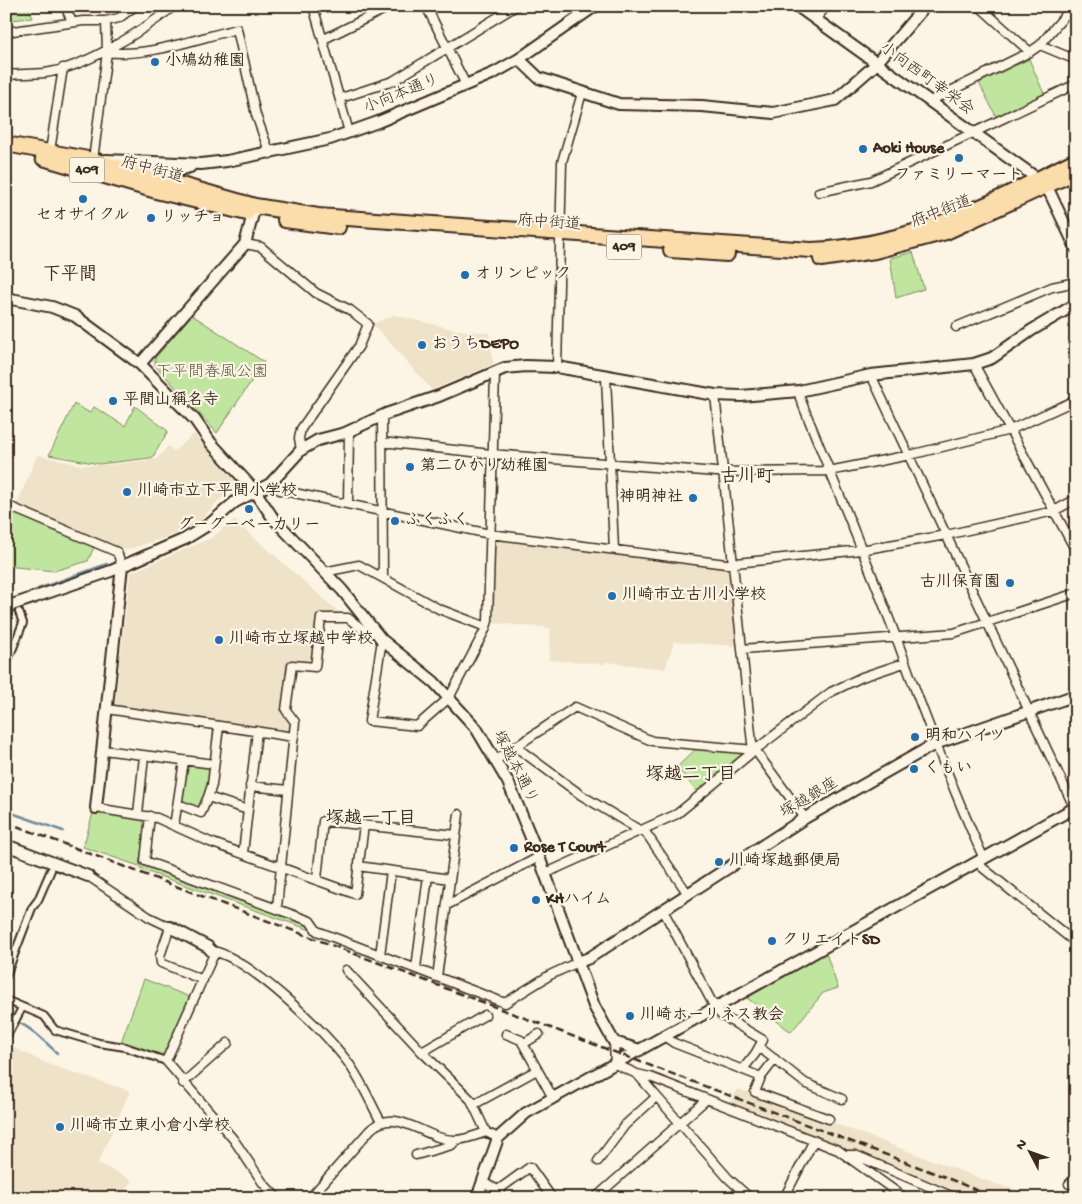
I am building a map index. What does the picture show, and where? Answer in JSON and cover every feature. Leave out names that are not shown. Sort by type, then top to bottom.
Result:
[{"type":"highway","name":"府中街道","points":[[10,145],[93,160],[162,186],[253,214],[315,225],[767,248],[826,249],[873,242],[905,234],[1076,172]]},
{"type":"highway","name":"府中街道","points":[[10,145],[48,160],[255,206],[318,216],[561,238]]},
{"type":"highway","name":"府中街道","points":[[1042,183],[1076,160]]},
{"type":"street","points":[[65,6],[72,22]]},
{"type":"street","points":[[6,32],[50,27],[72,22],[106,21],[120,18],[135,6]]},
{"type":"street","points":[[6,75],[45,73],[106,51],[150,25],[174,6]]},
{"type":"street","points":[[313,6],[341,98],[349,132]]},
{"type":"street","points":[[324,40],[391,6]]},
{"type":"street","points":[[426,6],[466,85]]},
{"type":"street","points":[[341,98],[393,81],[448,48],[501,10],[516,6]]},
{"type":"street","name":"小向本通り","points":[[201,164],[270,154],[349,132],[494,73],[519,59],[595,6]]},
{"type":"street","name":"小向西町幸栄会","points":[[797,6],[974,132],[1042,183]]},
{"type":"street","points":[[815,19],[827,6]]},
{"type":"street","points":[[519,59],[539,78],[619,104],[702,106],[773,113],[836,100],[877,63],[925,6]]},
{"type":"street","points":[[979,6],[1030,52]]},
{"type":"street","points":[[930,101],[1030,52],[1040,45],[1073,6]]},
{"type":"street","points":[[106,21],[106,51],[93,160],[201,164]]},
{"type":"street","points":[[106,51],[116,53],[148,50],[237,29],[256,115],[270,154]]},
{"type":"street","points":[[1040,45],[1076,60]]},
{"type":"street","points":[[50,152],[63,68]]},
{"type":"street","points":[[819,192],[871,181],[1076,84]]},
{"type":"street","points":[[557,367],[562,162],[582,92]]},
{"type":"street","points":[[162,186],[172,172],[201,164]]},
{"type":"street","points":[[1042,183],[1050,193],[1076,248]]},
{"type":"street","points":[[140,364],[245,244],[253,214]]},
{"type":"street","points":[[245,244],[261,247],[316,293],[350,310],[368,324],[359,346],[301,429],[299,438],[301,450]]},
{"type":"street","points":[[956,327],[1052,287],[1076,282]]},
{"type":"street","name":"塚越本通り","points":[[6,298],[52,307],[75,316],[140,364],[195,420],[211,443],[255,491],[273,518],[326,574],[378,636],[418,668],[476,728],[496,760],[539,857],[576,964],[594,1006],[614,1042]]},
{"type":"street","points":[[6,607],[122,566],[185,539],[211,523],[235,502],[270,484],[301,450],[318,440],[349,431],[382,416],[505,368],[526,366],[557,367],[715,395],[742,396],[799,391],[871,375],[974,364],[992,358],[1032,330],[1076,304]]},
{"type":"street","points":[[974,364],[1076,551]]},
{"type":"street","points":[[277,908],[295,722],[286,710],[292,665],[315,667],[321,618],[348,618],[366,632],[378,636],[369,721],[417,726],[449,698],[486,627],[495,372]]},
{"type":"street","points":[[477,1198],[498,1138],[519,1117],[1075,807],[871,375]]},
{"type":"street","points":[[606,377],[614,550]]},
{"type":"street","points":[[799,391],[800,398],[895,637],[983,868],[1076,943]]},
{"type":"street","points":[[715,395],[722,472],[755,750],[805,818]]},
{"type":"street","points":[[382,442],[491,454],[722,472],[829,471],[910,455],[1010,430],[1076,400]]},
{"type":"street","points":[[382,416],[383,577]]},
{"type":"street","points":[[348,504],[349,431]]},
{"type":"street","points":[[270,484],[280,490],[490,534],[733,564],[861,550],[946,535],[1054,511],[1076,499]]},
{"type":"street","points":[[6,505],[117,552],[122,566],[96,808],[150,816],[243,853],[355,894],[364,825]]},
{"type":"street","points":[[326,574],[329,571],[360,565],[439,609],[486,627]]},
{"type":"street","points":[[742,649],[954,633],[1076,593]]},
{"type":"street","points":[[6,664],[23,623],[19,612]]},
{"type":"street","points":[[544,874],[677,814],[755,750],[831,692],[862,677],[904,663]]},
{"type":"street","name":"塚越銀座","points":[[576,964],[805,818],[935,744],[1076,695]]},
{"type":"street","points":[[496,760],[575,706],[652,741],[755,750]]},
{"type":"street","points":[[108,709],[294,737]]},
{"type":"street","points":[[178,804],[201,813],[212,785],[219,726]]},
{"type":"street","points":[[243,853],[257,731]]},
{"type":"street","points":[[516,747],[581,795],[642,830],[688,894]]},
{"type":"street","points":[[103,750],[214,764]]},
{"type":"street","points":[[138,814],[144,756]]},
{"type":"street","points":[[174,826],[184,761]]},
{"type":"street","points":[[250,786],[288,790]]},
{"type":"street","points":[[208,797],[248,810]]},
{"type":"street","points":[[437,977],[459,814]]},
{"type":"street","points":[[150,816],[145,861],[310,921],[317,931],[505,1003],[550,975],[576,964]]},
{"type":"street","points":[[317,879],[323,821],[456,834]]},
{"type":"street","points":[[6,845],[88,876],[142,913],[214,952],[223,953],[258,975],[343,1055],[360,1080],[381,1122]]},
{"type":"street","points":[[447,905],[539,857]]},
{"type":"street","points":[[358,866],[450,879]]},
{"type":"street","points":[[6,976],[32,908],[38,900],[51,870]]},
{"type":"street","points":[[380,955],[391,871]]},
{"type":"street","points":[[416,968],[428,876]]},
{"type":"street","points":[[663,910],[721,1016],[762,1040],[743,1069]]},
{"type":"street","points":[[170,927],[160,956],[161,963],[203,980]]},
{"type":"street","points":[[166,1062],[214,952]]},
{"type":"street","points":[[346,970],[422,1052],[464,1092],[473,1105],[486,1132],[498,1138]]},
{"type":"street","points":[[6,1000],[44,1016],[55,1030],[99,1043],[125,1047],[166,1062],[234,1140],[263,1183],[277,1198]]},
{"type":"street","points":[[10,1035],[22,1008]]},
{"type":"street","points":[[422,1052],[486,1015]]},
{"type":"street","points":[[506,1034],[520,1040],[523,1044],[553,1098]]},
{"type":"street","points":[[523,1044],[539,1034]]},
{"type":"street","points":[[664,1036],[674,1043],[761,1077]]},
{"type":"street","points":[[615,1064],[614,1042],[640,1050]]},
{"type":"street","points":[[183,1083],[228,1043]]},
{"type":"street","points":[[759,1047],[805,1083],[842,1099]]},
{"type":"street","points":[[775,1059],[761,1077],[755,1092],[829,1119]]},
{"type":"street","points":[[615,1064],[814,1140],[846,1155],[905,1198]]},
{"type":"street","points":[[473,1105],[537,1070]]},
{"type":"street","points":[[637,1074],[728,1178],[750,1198]]},
{"type":"street","points":[[598,1161],[625,1125],[656,1096]]},
{"type":"street","points":[[595,1198],[707,1099]]},
{"type":"street","points":[[310,1198],[370,1130],[381,1122],[396,1120],[456,1140],[486,1132]]},
{"type":"street","points":[[416,1155],[452,1145],[456,1140]]},
{"type":"street","points":[[784,1198],[814,1140]]},
{"type":"street","points":[[846,1155],[855,1155],[956,1198]]},
{"type":"street","points":[[482,1182],[499,1194],[530,1167],[552,1198]]},
{"type":"street","points":[[1069,1184],[1076,1178]]},
{"type":"street","points":[[933,1198],[939,1190]]},
{"type":"shaded area","points":[[394,315],[457,330],[489,333],[493,364],[432,390],[373,324]]},
{"type":"shaded area","name":"川崎市立下平間小学校","points":[[194,434],[239,486],[218,501],[198,523],[176,534],[126,550],[17,504],[37,455],[82,465],[107,465],[157,459],[168,446],[174,451]]},
{"type":"shaded area","name":"川崎市立塚越中学校","points":[[234,520],[341,614],[322,615],[312,664],[289,662],[282,711],[290,722],[290,733],[117,707],[115,705],[130,573],[211,538]]},
{"type":"shaded area","name":"川崎市立古川小学校","points":[[497,539],[728,569],[737,644],[736,646],[674,642],[665,669],[606,662],[604,664],[549,660],[551,628],[492,623],[494,542]]},
{"type":"shaded area","name":"川崎市立東小倉小学校","points":[[6,1044],[48,1064],[130,1091],[98,1163],[132,1180],[120,1198],[6,1198]]},
{"type":"shaded area","points":[[737,1089],[767,1098],[998,1185],[1047,1198],[968,1198],[731,1105]]},
{"type":"green space","points":[[11,6],[28,6],[33,18],[8,20]]},
{"type":"green space","points":[[1029,59],[1045,96],[997,118],[979,83]]},
{"type":"green space","points":[[913,252],[924,289],[896,298],[890,258]]},
{"type":"green space","name":"下平間春風公園","points":[[192,315],[264,362],[217,433],[155,365],[155,358]]},
{"type":"green space","points":[[74,404],[90,413],[94,407],[125,426],[135,406],[168,431],[153,457],[150,458],[99,464],[49,455]]},
{"type":"green space","points":[[6,509],[94,547],[88,561],[54,571],[6,566]]},
{"type":"green space","points":[[697,748],[749,752],[698,793],[677,767]]},
{"type":"green space","points":[[186,765],[209,768],[209,786],[199,808],[181,801]]},
{"type":"green space","points":[[93,813],[144,819],[146,822],[139,866],[83,847]]},
{"type":"green space","points":[[141,864],[304,923],[313,931],[140,869]]},
{"type":"green space","points":[[826,953],[838,988],[823,993],[791,1032],[747,998]]},
{"type":"green space","points":[[144,979],[190,997],[162,1058],[121,1042]]},
{"type":"waterway","points":[[38,589],[107,564]]},
{"type":"waterway","points":[[6,612],[37,603]]},
{"type":"waterway","points":[[6,811],[63,831]]},
{"type":"waterway","points":[[6,1018],[27,1027],[57,1053]]},
{"type":"railway","points":[[6,822],[945,1177],[995,1198]]},
{"type":"place","name":"小鳩幼稚園","points":[[155,62]]},
{"type":"place","name":"Aoki House","points":[[863,149]]},
{"type":"place","name":"ファミリーマート","points":[[959,158]]},
{"type":"place","name":"セオサイクル","points":[[83,199]]},
{"type":"place","name":"リッチョ","points":[[151,218]]},
{"type":"place","name":"オリンピック","points":[[465,275]]},
{"type":"place","name":"おうちDEPO","points":[[422,345]]},
{"type":"place","name":"平間山稱名寺","points":[[113,401]]},
{"type":"place","name":"第二ひかり幼稚園","points":[[410,467]]},
{"type":"place","name":"川崎市立下平間小学校","points":[[127,492]]},
{"type":"place","name":"神明神社","points":[[693,498]]},
{"type":"place","name":"グーグーベーカリー","points":[[249,509]]},
{"type":"place","name":"ふくふく","points":[[395,521]]},
{"type":"place","name":"古川保育園","points":[[1010,583]]},
{"type":"place","name":"川崎市立古川小学校","points":[[612,596]]},
{"type":"place","name":"川崎市立塚越中学校","points":[[219,640]]},
{"type":"place","name":"明和ハイツ","points":[[915,737]]},
{"type":"place","name":"くもい","points":[[914,769]]},
{"type":"place","name":"Rose T Court","points":[[514,848]]},
{"type":"place","name":"川崎塚越郵便局","points":[[719,862]]},
{"type":"place","name":"KHハイム","points":[[536,900]]},
{"type":"place","name":"クリエイトSD","points":[[772,941]]},
{"type":"place","name":"川崎ホーリネス教会","points":[[630,1016]]},
{"type":"place","name":"川崎市立東小倉小学校","points":[[60,1127]]},
{"type":"district","name":"下平間","points":[[70,275]]},
{"type":"district","name":"古川町","points":[[747,477]]},
{"type":"district","name":"塚越二丁目","points":[[691,775]]},
{"type":"district","name":"塚越一丁目","points":[[371,819]]}]
